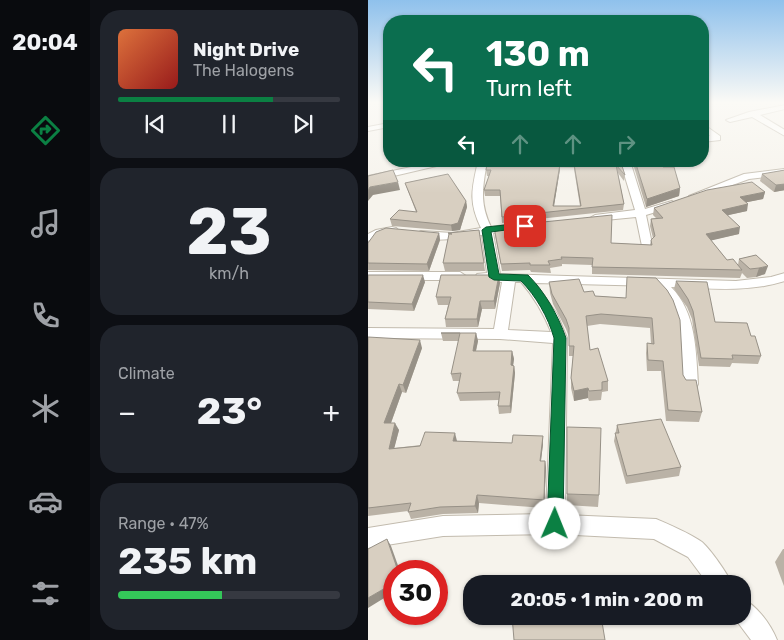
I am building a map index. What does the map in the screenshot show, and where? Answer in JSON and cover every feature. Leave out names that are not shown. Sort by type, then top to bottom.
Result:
[{"type":"street","points":[[709,139],[717,138],[711,133]]},
{"type":"street","points":[[368,179],[425,167]]},
{"type":"street","points":[[485,167],[477,191],[478,211],[486,230],[494,277]]},
{"type":"street","points":[[627,167],[641,213],[646,244]]},
{"type":"street","points":[[583,219],[641,213],[668,206],[734,180],[784,172]]},
{"type":"street","points":[[368,238],[387,230],[452,236],[525,226]]},
{"type":"street","points":[[368,276],[516,277],[660,284],[736,285],[772,281],[784,277]]},
{"type":"street","points":[[500,334],[516,277]]},
{"type":"street","points":[[516,277],[532,285],[555,322],[560,338],[555,524]]},
{"type":"street","points":[[660,284],[676,301],[684,325],[688,349],[690,384]]},
{"type":"street","points":[[368,333],[500,334],[560,338]]},
{"type":"street","points":[[368,538],[442,526],[555,524],[656,529],[695,550],[714,575]]},
{"type":"street","points":[[751,622],[765,640]]},
{"type":"building","points":[[486,167],[560,167],[553,206],[581,206],[574,167],[616,167],[624,204],[502,217],[500,190],[484,190],[491,170],[486,170]]},
{"type":"building","points":[[618,167],[622,167],[625,175]]},
{"type":"building","points":[[637,167],[674,167],[680,188],[647,199]]},
{"type":"building","points":[[393,170],[398,182],[370,187],[368,190],[368,176]]},
{"type":"building","points":[[785,170],[785,184],[776,185],[762,174]]},
{"type":"building","points":[[448,174],[466,201],[458,223],[451,225],[390,219],[399,210],[417,212],[405,183]]},
{"type":"building","points":[[752,182],[765,192],[740,197],[748,204],[722,210],[740,227],[706,234],[727,260],[733,259],[742,270],[592,267],[593,258],[561,257],[562,259],[548,261],[550,265],[530,265],[530,263],[501,264],[494,227],[612,215],[611,243],[652,245],[651,240],[655,236],[651,219],[663,218],[654,208],[707,190]]},
{"type":"building","points":[[386,228],[439,233],[427,264],[368,263],[368,243],[376,232]]},
{"type":"building","points":[[479,230],[484,263],[443,263],[449,234],[452,234],[448,233]]},
{"type":"building","points":[[756,255],[768,266],[750,269],[739,259]]},
{"type":"building","points":[[368,275],[423,275],[412,304],[368,302]]},
{"type":"building","points":[[441,275],[499,275],[494,301],[480,301],[477,319],[445,319],[451,297],[436,297]]},
{"type":"building","points":[[627,277],[656,278],[673,300],[680,320],[683,375],[686,380],[696,380],[702,412],[668,410],[663,361],[648,360],[647,343],[654,344],[652,318],[601,314],[586,316],[590,350],[598,348],[608,381],[602,382],[602,390],[589,391],[588,388],[574,391],[571,378],[574,346],[569,346],[569,328],[552,294],[549,282],[579,279],[584,292],[593,291],[595,296],[626,298]]},
{"type":"building","points":[[676,281],[707,282],[715,322],[747,323],[751,336],[755,336],[761,356],[732,355],[733,359],[701,358],[693,311],[688,299]]},
{"type":"building","points":[[460,333],[476,333],[473,351],[512,351],[511,365],[514,366],[510,406],[498,406],[500,392],[457,393],[461,373],[451,374]]},
{"type":"building","points":[[368,337],[420,340],[403,385],[399,384],[384,423],[395,423],[389,449],[420,446],[425,432],[455,433],[453,441],[512,443],[513,435],[543,436],[540,461],[545,461],[544,500],[477,495],[475,506],[440,507],[408,512],[411,503],[368,508]]},
{"type":"building","points":[[661,419],[681,467],[627,476],[615,433],[619,433],[617,425]]},
{"type":"building","points":[[567,427],[601,428],[599,495],[567,494]]},
{"type":"building","points":[[387,539],[394,560],[383,560],[383,589],[368,598],[368,549]]},
{"type":"building","points":[[513,625],[602,625],[605,640],[514,640]]},
{"type":"route","points":[[525,226],[486,230],[494,277],[524,278],[532,285],[555,322],[560,338],[555,524]]}]
